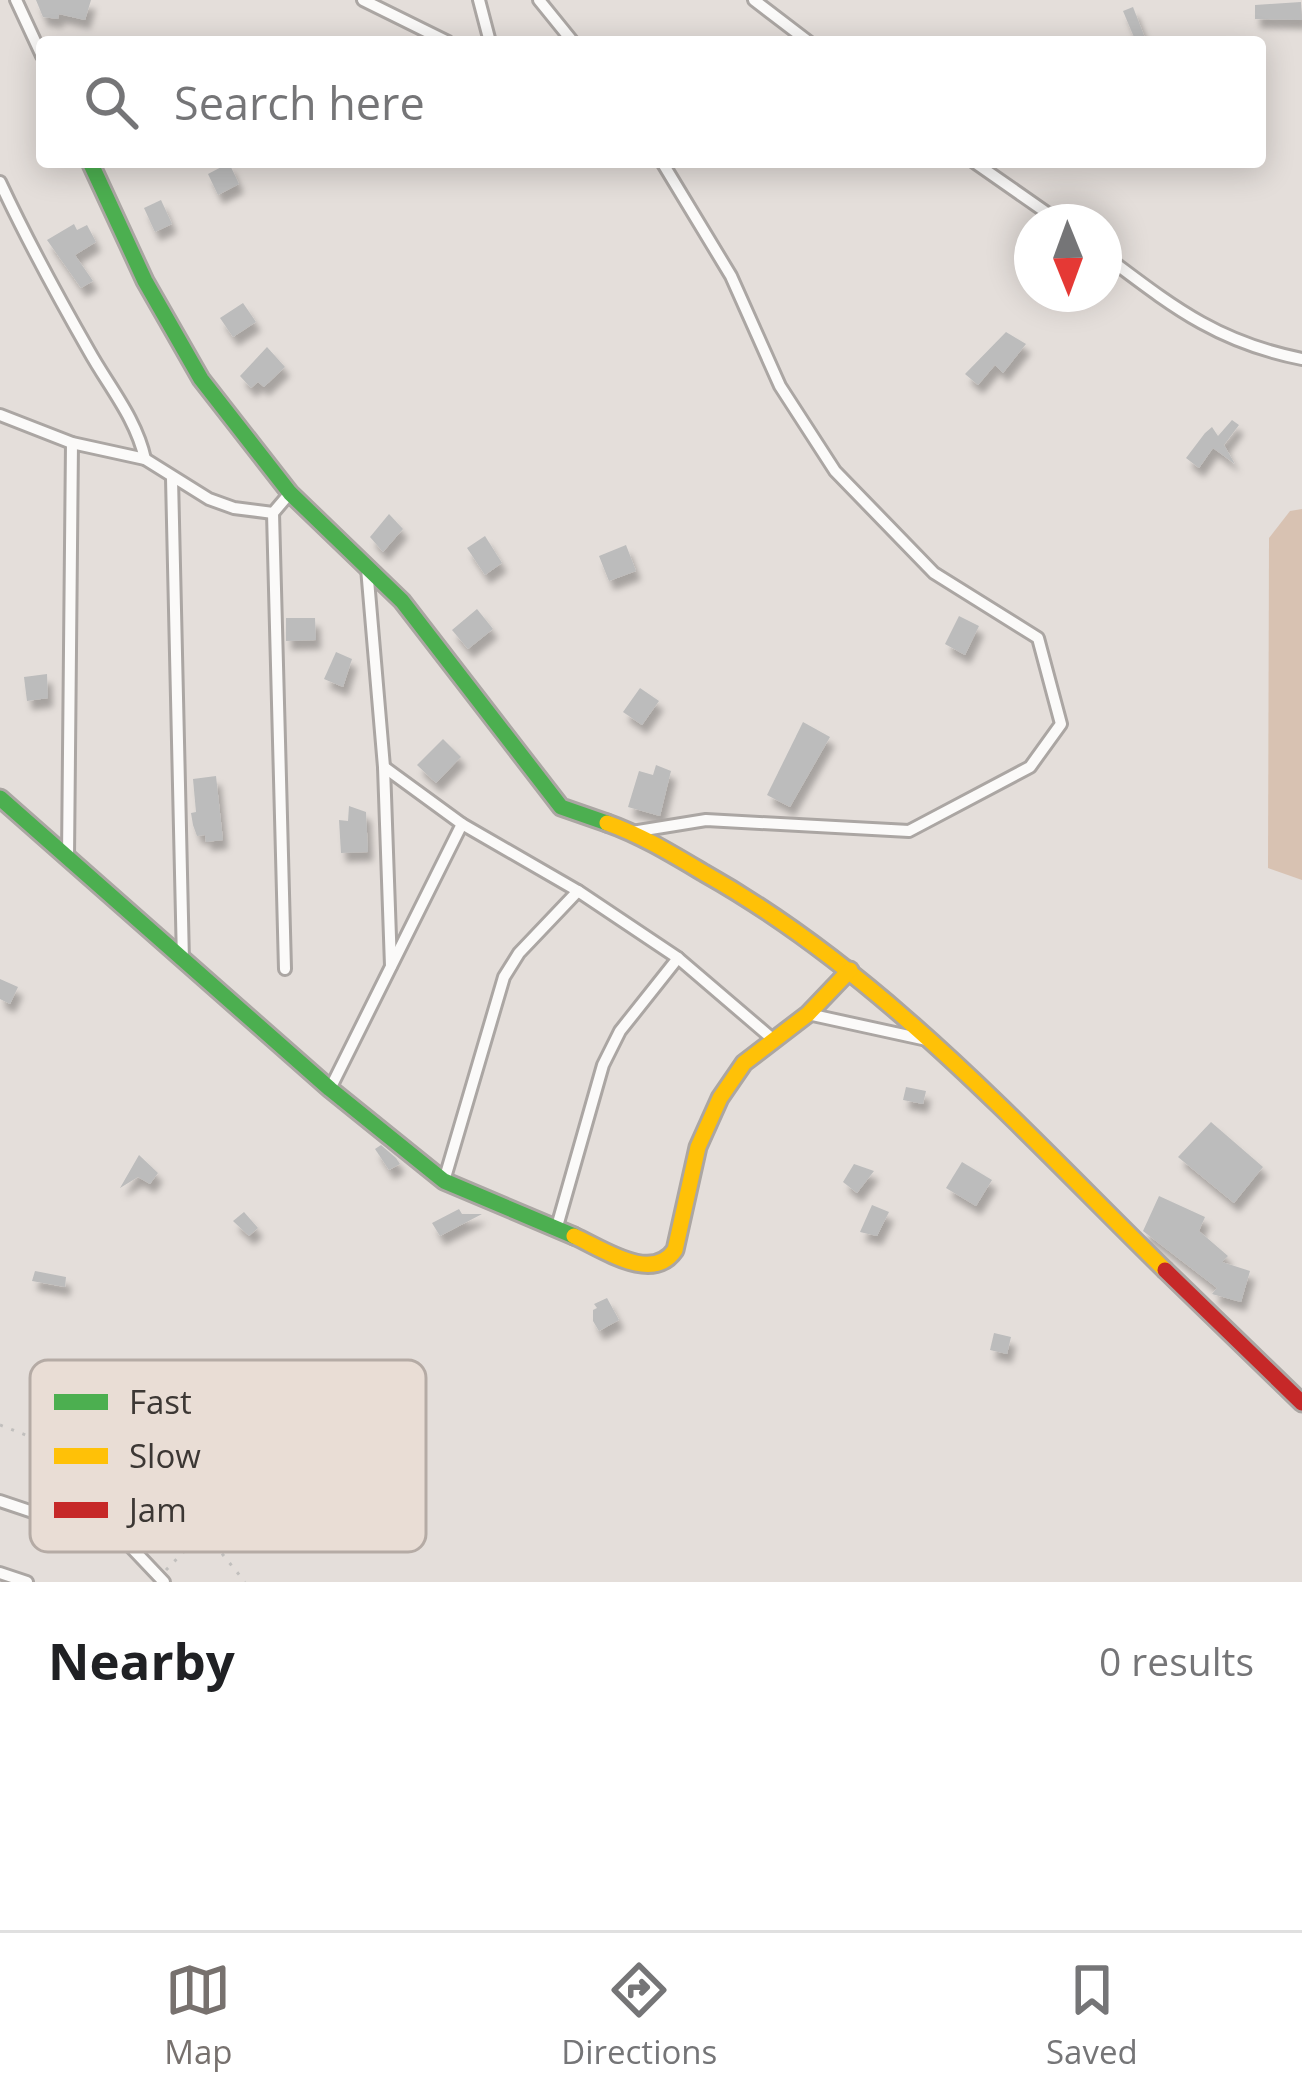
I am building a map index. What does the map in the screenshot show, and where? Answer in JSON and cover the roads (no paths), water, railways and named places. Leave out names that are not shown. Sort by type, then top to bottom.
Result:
[{"type":"street","points":[[16,0],[36,43]]},
{"type":"street","points":[[363,0],[436,36]]},
{"type":"street","points":[[479,0],[488,36]]},
{"type":"street","points":[[539,0],[568,36]]},
{"type":"street","points":[[754,0],[801,36]]},
{"type":"street","points":[[93,168],[145,281],[201,379],[290,493],[402,601],[561,807],[632,832],[765,907],[890,1002],[1302,1403]]},
{"type":"street","points":[[632,832],[706,820],[908,831],[1030,767],[1061,724],[1038,638],[934,573],[835,471],[780,386],[730,276],[666,168]]},
{"type":"street","points":[[983,168],[1034,204]]},
{"type":"street","points":[[0,182],[46,275],[140,433],[145,459]]},
{"type":"street","points":[[1122,268],[1188,318],[1254,349],[1302,359]]},
{"type":"street","points":[[0,415],[72,443],[145,459],[172,478],[234,508],[273,513]]},
{"type":"street","points":[[68,860],[72,443]]},
{"type":"street","points":[[172,478],[183,961]]},
{"type":"street","points":[[285,969],[273,513],[290,493]]},
{"type":"street","points":[[367,566],[384,767],[391,966]]},
{"type":"street","points":[[384,767],[462,824],[578,891],[678,958],[775,1041]]},
{"type":"street","points":[[0,798],[330,1089],[444,1181],[641,1265],[659,1267],[675,1250],[698,1147],[720,1098],[744,1063],[808,1014],[850,970]]},
{"type":"street","points":[[330,1089],[462,824]]},
{"type":"street","points":[[444,1181],[504,977],[519,953],[578,891]]},
{"type":"street","points":[[556,1230],[603,1065],[620,1031],[678,958]]},
{"type":"street","points":[[808,1014],[930,1041]]},
{"type":"street","points":[[0,1501],[30,1511]]},
{"type":"street","points":[[135,1552],[160,1580]]},
{"type":"street","points":[[0,1573],[26,1582]]}]
